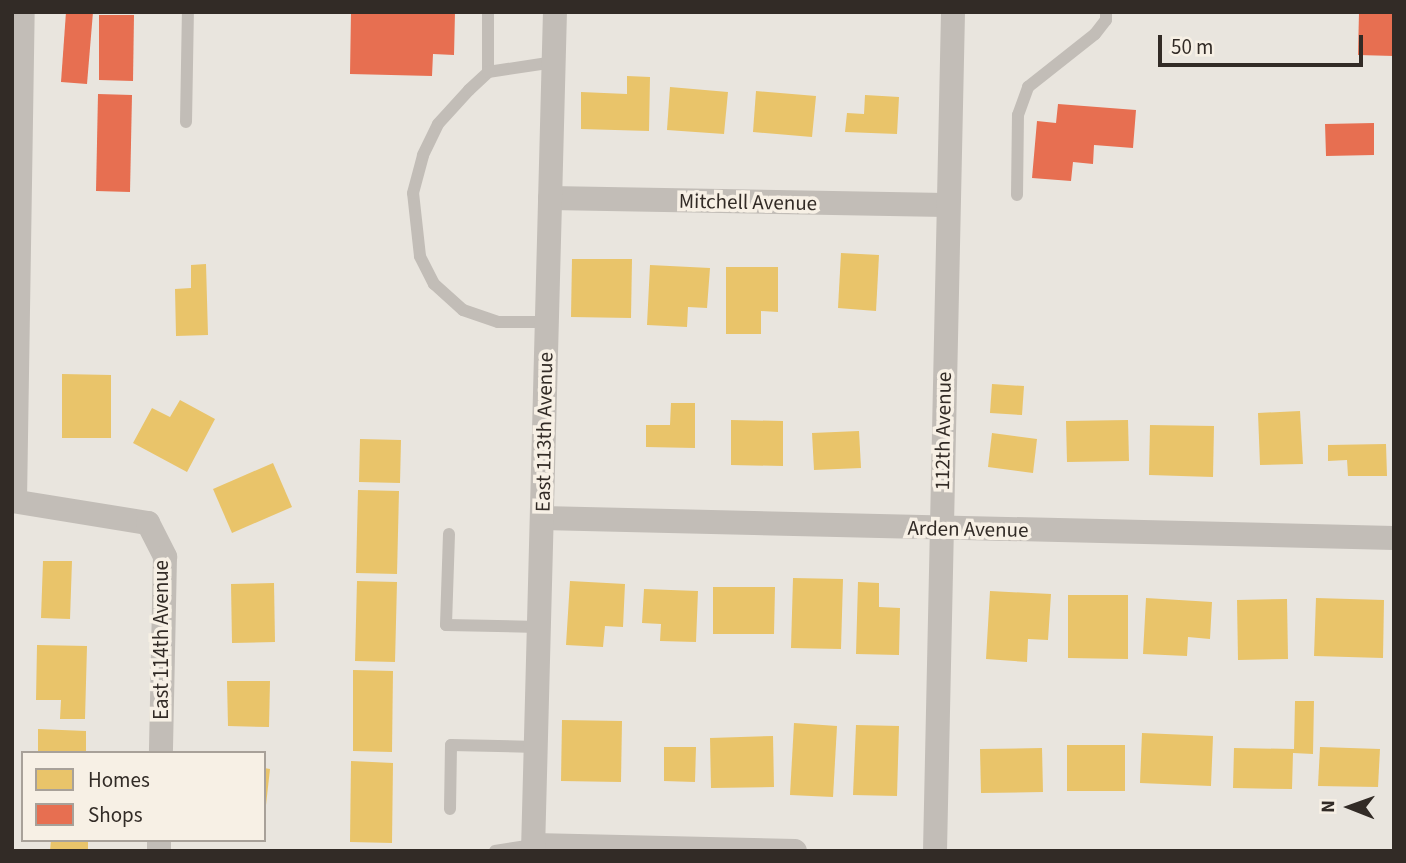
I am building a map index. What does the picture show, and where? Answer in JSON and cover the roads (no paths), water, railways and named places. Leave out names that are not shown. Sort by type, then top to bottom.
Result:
[{"type":"street","name":"East 114th Avenue","points":[[23,12],[17,74],[14,501],[148,523],[165,558],[161,751]]},
{"type":"street","name":"East 113th Avenue","points":[[533,848],[555,12]]},
{"type":"street","name":"112th Avenue","points":[[935,851],[946,205],[953,12]]},
{"type":"street","name":"Mitchell Avenue","points":[[550,198],[946,205]]},
{"type":"street","name":"Arden Avenue","points":[[542,518],[1394,538]]},
{"type":"street","points":[[533,848],[795,851]]},
{"type":"lane","points":[[186,122],[188,12]]},
{"type":"lane","points":[[488,12],[488,72]]},
{"type":"lane","points":[[1017,195],[1018,115],[1028,87],[1095,34],[1106,20],[1106,12]]},
{"type":"lane","points":[[547,322],[498,322],[463,310],[434,284],[420,256],[413,193],[423,155],[438,124],[488,72],[554,62]]},
{"type":"lane","points":[[449,534],[446,625],[539,627]]},
{"type":"lane","points":[[450,809],[451,745],[536,747]]},
{"type":"lane","points":[[495,851],[533,848]]}]
